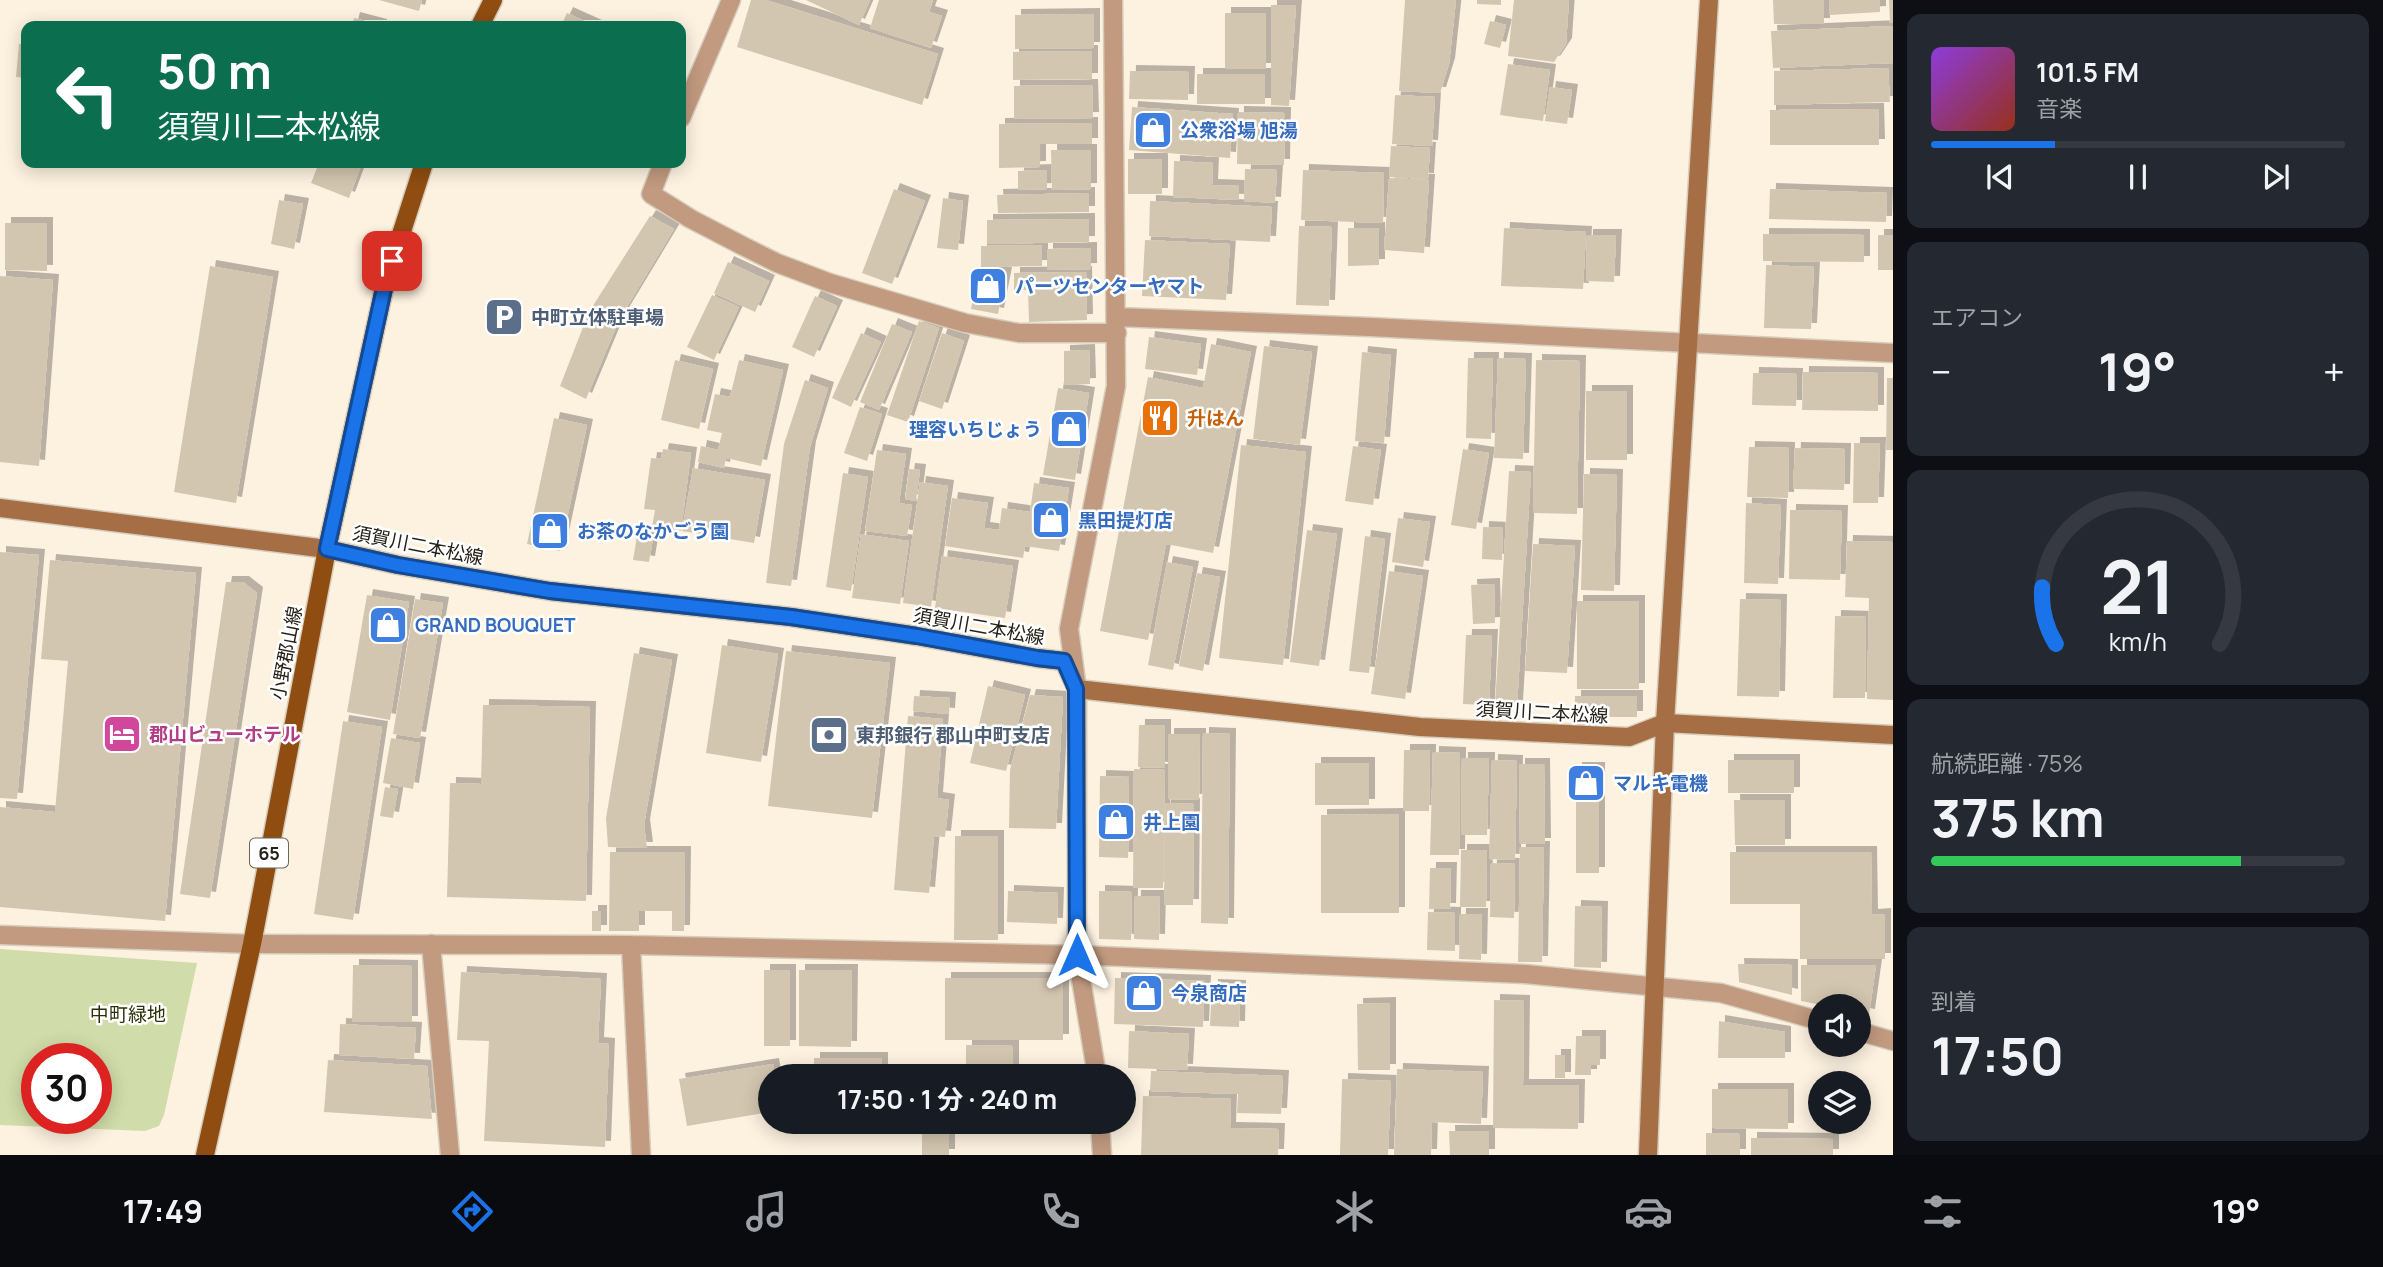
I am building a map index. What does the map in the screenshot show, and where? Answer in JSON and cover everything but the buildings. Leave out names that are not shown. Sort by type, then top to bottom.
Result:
[{"type":"main road","points":[[482,21],[493,0]]},
{"type":"main road","points":[[1648,1155],[1665,723],[1709,0]]},
{"type":"main road","name":"小野郡山線","points":[[205,1155],[252,944],[327,549],[385,284],[422,168]]},
{"type":"main road","name":"須賀川二本松線","points":[[0,508],[327,549],[398,565],[550,591],[791,617],[917,636],[1064,661],[1076,689],[1434,727],[1629,737],[1665,723],[1893,735]]},
{"type":"street","points":[[686,106],[731,0]]},
{"type":"street","points":[[1095,1064],[1077,955],[1076,689],[1069,629],[1116,386],[1113,0]]},
{"type":"street","points":[[661,168],[651,194],[691,219],[777,263],[965,323],[1019,333],[1117,325],[1370,327],[1893,353]]},
{"type":"street","points":[[0,935],[252,944],[631,945],[1077,955],[1525,974],[1721,993],[1808,1018]]},
{"type":"street","points":[[431,944],[450,1155]]},
{"type":"street","points":[[631,945],[641,1155]]},
{"type":"street","points":[[1871,1035],[1893,1041]]},
{"type":"street","points":[[1101,1134],[1102,1155]]},
{"type":"green space","name":"中町緑地","points":[[0,949],[197,963],[164,1115],[159,1126],[145,1131],[112,1130],[112,1043],[21,1043],[21,1126],[0,1125]]},
{"type":"place","name":"公衆浴場 旭湯","points":[[1153,130]]},
{"type":"place","name":"パーツセンターヤマト","points":[[988,286]]},
{"type":"place","name":"中町立体駐車場","points":[[504,317]]},
{"type":"place","name":"升はん","points":[[1160,418]]},
{"type":"place","name":"理容いちじょう","points":[[1069,429]]},
{"type":"place","name":"黒田提灯店","points":[[1051,520]]},
{"type":"place","name":"お茶のなかごう園","points":[[550,531]]},
{"type":"place","name":"GRAND BOUQUET","points":[[388,625]]},
{"type":"place","name":"郡山ビューホテル","points":[[122,734]]},
{"type":"place","name":"東邦銀行 郡山中町支店","points":[[829,735]]},
{"type":"place","name":"マルキ電機","points":[[1586,783]]},
{"type":"place","name":"井上園","points":[[1116,822]]},
{"type":"place","name":"今泉商店","points":[[1144,993]]},
{"type":"route","points":[[392,261],[327,549],[398,565],[550,591],[791,617],[1064,661],[1076,689],[1077,955]]}]
